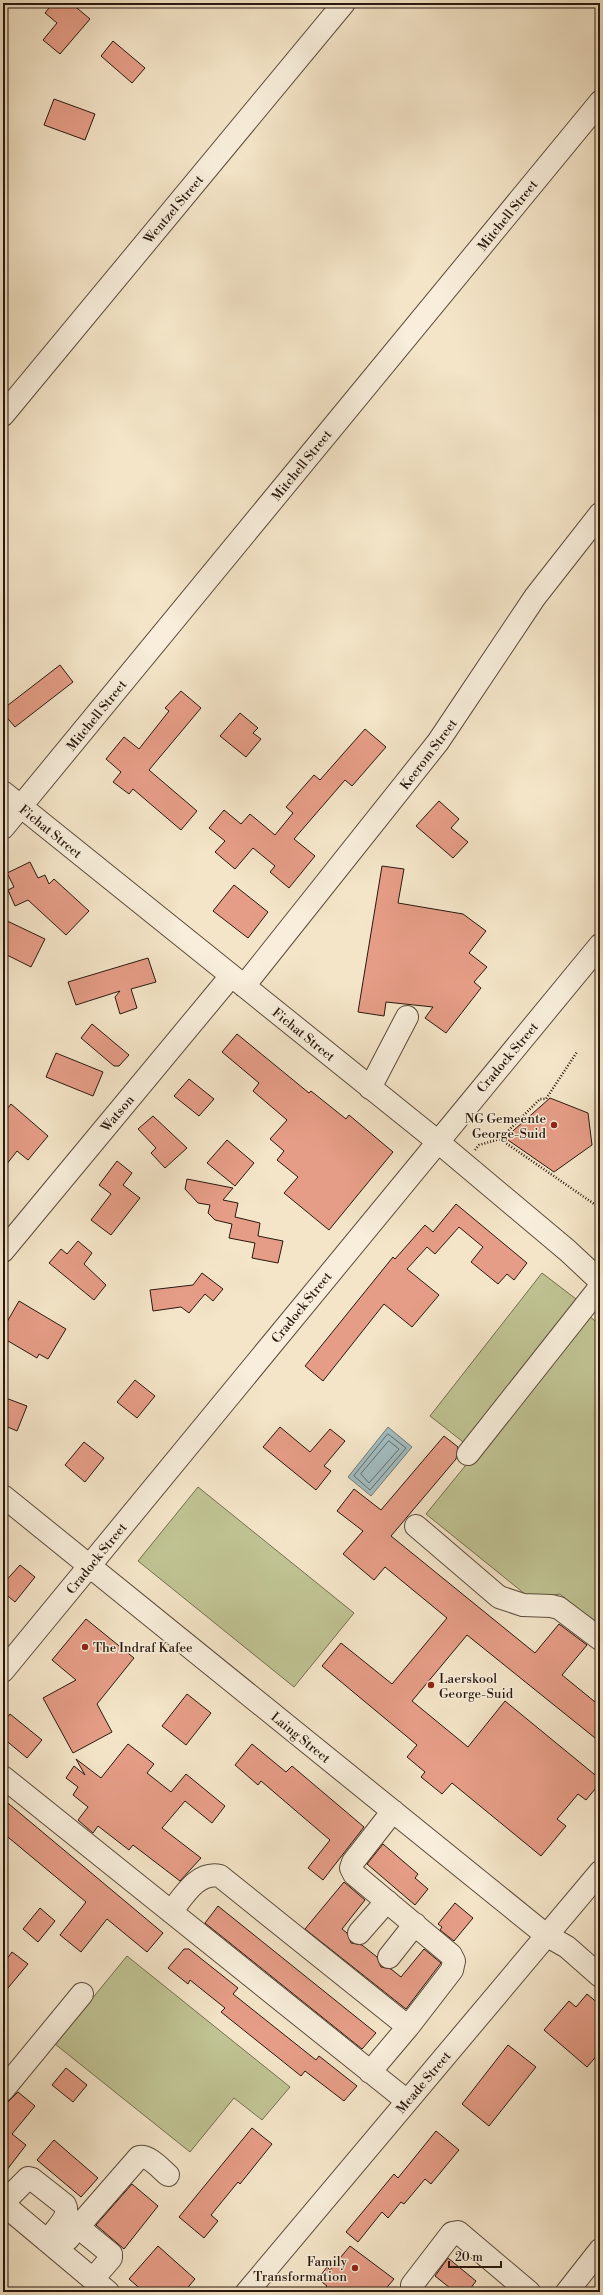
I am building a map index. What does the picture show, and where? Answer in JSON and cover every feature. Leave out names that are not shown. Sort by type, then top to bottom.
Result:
[{"type":"street","name":"Wentzel Street","points":[[3,415],[344,3]]},
{"type":"street","name":"Mitchell Street","points":[[3,828],[600,102]]},
{"type":"street","name":"Keerom Street","points":[[238,981],[438,742],[535,597],[600,514]]},
{"type":"street","name":"Fichat Street","points":[[3,792],[437,1141],[568,1251],[600,1281]]},
{"type":"street","name":"Cradock Street","points":[[3,1671],[600,944]]},
{"type":"street","name":"Watson","points":[[3,1251],[238,981]]},
{"type":"street","points":[[370,1088],[407,1017]]},
{"type":"street","points":[[468,1454],[600,1287]]},
{"type":"street","name":"Laing Street","points":[[3,1496],[546,1935],[567,1947],[600,1976]]},
{"type":"street","points":[[416,1526],[499,1597],[524,1605],[551,1606],[559,1608],[600,1639]]},
{"type":"street","points":[[3,1777],[407,2101]]},
{"type":"street","points":[[370,2072],[408,2028],[452,1970],[454,1962],[451,1955],[354,1874],[351,1868],[352,1862],[393,1811]]},
{"type":"street","name":"Meade Street","points":[[247,2292],[600,1872]]},
{"type":"street","points":[[171,1912],[195,1883],[209,1876],[220,1876],[408,2028]]},
{"type":"street","points":[[360,1933],[387,1901]]},
{"type":"street","points":[[389,1957],[415,1924]]},
{"type":"street","points":[[3,2090],[82,1994]]},
{"type":"street","points":[[53,2246],[78,2227],[139,2157],[143,2156],[148,2159],[168,2175]]},
{"type":"street","points":[[53,2246],[68,2210],[65,2205],[32,2179],[28,2178],[3,2203],[53,2246],[100,2286],[111,2254],[78,2227]]},
{"type":"street","points":[[414,2292],[412,2284],[454,2232],[458,2232],[529,2292]]},
{"type":"street","points":[[567,2292],[600,2250]]},
{"type":"path","points":[[463,1163],[479,1145],[500,1139],[540,1099],[546,1098],[577,1052]]},
{"type":"path","points":[[500,1139],[600,1208]]},
{"type":"green space","points":[[542,1273],[580,1302],[467,1445],[430,1416]]},
{"type":"green space","points":[[588,1315],[600,1325],[600,1627],[560,1594],[531,1599],[426,1514]]},
{"type":"green space","points":[[198,1487],[354,1613],[294,1687],[138,1561]]},
{"type":"green space","points":[[127,1956],[290,2087],[262,2120],[234,2098],[190,2152],[55,2044]]},
{"type":"water","points":[[388,1427],[412,1447],[371,1496],[348,1477]]},
{"type":"building","points":[[53,3],[71,3],[90,19],[60,54],[43,40],[57,23],[45,13]]},
{"type":"building","points":[[113,41],[145,68],[132,83],[101,56]]},
{"type":"building","points":[[54,99],[95,114],[85,140],[44,125]]},
{"type":"building","points":[[60,665],[73,682],[15,727],[3,713],[3,709]]},
{"type":"building","points":[[181,691],[201,708],[149,770],[197,811],[181,830],[133,789],[129,794],[113,782],[121,772],[106,759],[124,737],[139,749],[169,711],[165,708]]},
{"type":"building","points":[[240,713],[258,728],[253,733],[261,739],[246,757],[220,736]]},
{"type":"building","points":[[365,729],[386,747],[352,786],[345,780],[294,839],[315,856],[289,888],[270,872],[275,866],[253,848],[235,869],[215,852],[225,841],[209,828],[224,810],[241,824],[250,814],[275,835],[293,813],[286,807],[314,775],[320,780]]},
{"type":"building","points":[[439,801],[459,819],[451,828],[468,842],[453,858],[416,826]]},
{"type":"building","points":[[30,862],[38,878],[45,875],[49,884],[54,879],[89,911],[66,935],[28,900],[15,906],[8,890],[14,887],[7,873]]},
{"type":"building","points":[[382,866],[404,869],[398,903],[463,914],[486,931],[469,953],[487,967],[474,982],[481,988],[446,1033],[425,1018],[433,1007],[386,1002],[384,1016],[358,1012]]},
{"type":"building","points":[[234,885],[268,912],[248,938],[213,911]]},
{"type":"building","points":[[3,919],[45,939],[31,967],[3,953]]},
{"type":"building","points":[[148,958],[156,982],[131,989],[137,1008],[120,1014],[115,997],[120,991],[76,1005],[68,982]]},
{"type":"building","points":[[92,1024],[129,1055],[119,1066],[114,1066],[81,1038]]},
{"type":"building","points":[[237,1034],[309,1093],[311,1091],[346,1119],[349,1115],[393,1152],[329,1230],[284,1193],[298,1177],[277,1160],[284,1151],[270,1139],[287,1120],[253,1091],[259,1083],[222,1052]]},
{"type":"building","points":[[56,1053],[103,1072],[93,1096],[46,1077]]},
{"type":"building","points":[[189,1079],[214,1099],[199,1116],[174,1096]]},
{"type":"building","name":"NG Gemeente George-Suid","points":[[550,1098],[588,1113],[592,1145],[554,1172],[505,1138]]},
{"type":"building","points":[[11,1104],[48,1136],[28,1160],[17,1151],[3,1169],[3,1114]]},
{"type":"building","points":[[153,1116],[187,1148],[165,1168],[151,1153],[156,1148],[138,1129]]},
{"type":"building","points":[[227,1140],[254,1163],[235,1186],[207,1163]]},
{"type":"building","points":[[117,1161],[132,1173],[123,1185],[140,1198],[111,1235],[91,1220],[111,1194],[99,1185]]},
{"type":"building","points":[[187,1179],[233,1188],[223,1200],[238,1203],[235,1217],[260,1223],[258,1236],[283,1241],[278,1263],[252,1258],[255,1243],[229,1238],[232,1224],[215,1220],[208,1213],[210,1205],[198,1203],[185,1189]]},
{"type":"building","points":[[456,1204],[527,1263],[514,1280],[507,1274],[498,1284],[471,1262],[483,1247],[459,1227],[435,1254],[427,1247],[407,1269],[439,1295],[412,1327],[384,1304],[323,1381],[305,1366],[393,1257],[395,1259],[425,1225],[433,1232]]},
{"type":"building","points":[[78,1241],[92,1253],[84,1264],[106,1285],[94,1300],[49,1263],[61,1249],[67,1254]]},
{"type":"building","points":[[202,1273],[223,1289],[213,1301],[205,1294],[189,1313],[181,1307],[153,1311],[150,1290],[193,1285]]},
{"type":"building","points":[[19,1301],[66,1329],[48,1359],[39,1354],[37,1358],[3,1338],[3,1329]]},
{"type":"building","points":[[135,1380],[155,1396],[137,1418],[117,1402]]},
{"type":"building","points":[[3,1397],[27,1406],[17,1431],[3,1425]]},
{"type":"building","points":[[280,1427],[310,1452],[330,1429],[345,1441],[324,1466],[331,1471],[316,1490],[263,1447]]},
{"type":"building","points":[[444,1436],[458,1447],[456,1459],[391,1536],[535,1653],[559,1624],[587,1645],[562,1675],[600,1706],[600,1742],[467,1635],[412,1701],[468,1747],[505,1701],[600,1779],[600,1783],[586,1800],[578,1794],[557,1819],[566,1826],[541,1856],[452,1783],[442,1794],[421,1777],[425,1772],[407,1757],[417,1745],[322,1666],[341,1643],[392,1684],[447,1618],[385,1567],[374,1580],[343,1554],[363,1531],[337,1511],[354,1489],[381,1510]]},
{"type":"building","points":[[84,1442],[104,1458],[85,1482],[65,1465]]},
{"type":"building","points":[[20,1565],[35,1577],[15,1602],[3,1592],[3,1584]]},
{"type":"building","points":[[86,1619],[134,1658],[97,1704],[112,1732],[73,1753],[43,1698],[76,1680],[52,1660]]},
{"type":"building","points":[[187,1694],[211,1713],[186,1745],[162,1726]]},
{"type":"building","points":[[10,1714],[42,1740],[27,1758],[3,1738],[3,1723]]},
{"type":"building","points":[[128,1744],[154,1764],[147,1773],[171,1792],[186,1774],[225,1806],[212,1823],[185,1801],[162,1828],[201,1858],[180,1881],[133,1845],[129,1850],[98,1826],[93,1833],[78,1820],[88,1807],[73,1795],[78,1787],[66,1778],[74,1766],[85,1775],[76,1759],[101,1778]]},
{"type":"building","points":[[252,1744],[286,1772],[292,1766],[364,1827],[323,1880],[308,1868],[330,1840],[261,1781],[258,1785],[235,1765]]},
{"type":"building","points":[[3,1799],[163,1933],[147,1952],[107,1919],[81,1952],[60,1935],[86,1902],[3,1833]]},
{"type":"building","points":[[383,1844],[418,1874],[415,1878],[428,1889],[415,1905],[367,1864]]},
{"type":"building","points":[[344,1882],[365,1900],[342,1929],[347,1933],[351,1943],[362,1945],[377,1957],[381,1967],[391,1969],[401,1977],[424,1949],[441,1963],[406,2009],[305,1929]]},
{"type":"building","points":[[455,1903],[473,1918],[454,1941],[440,1930],[442,1927],[438,1924]]},
{"type":"building","points":[[218,1906],[376,2033],[362,2049],[205,1923]]},
{"type":"building","points":[[40,1908],[55,1921],[38,1942],[23,1929]]},
{"type":"building","points":[[184,1949],[189,1949],[238,1988],[233,1994],[316,2060],[319,2056],[357,2086],[344,2101],[305,2071],[301,2076],[221,2012],[225,2008],[190,1980],[188,1984],[168,1968]]},
{"type":"building","points":[[12,1952],[28,1964],[3,1994],[3,1964]]},
{"type":"building","points":[[587,1994],[600,2005],[600,2052],[587,2067],[544,2030],[569,2001],[576,2007]]},
{"type":"building","points":[[508,2045],[536,2067],[489,2126],[462,2104]]},
{"type":"building","points":[[66,2068],[87,2085],[73,2102],[52,2085]]},
{"type":"building","points":[[18,2092],[35,2106],[12,2134],[26,2145],[3,2175],[3,2107]]},
{"type":"building","points":[[252,2128],[272,2144],[240,2184],[238,2182],[211,2215],[218,2221],[204,2238],[179,2217]]},
{"type":"building","points":[[436,2131],[459,2150],[431,2184],[425,2179],[404,2204],[401,2202],[388,2218],[382,2212],[358,2242],[346,2232],[394,2174],[398,2178]]},
{"type":"building","points":[[54,2140],[98,2178],[81,2197],[37,2160]]},
{"type":"building","points":[[132,2184],[158,2206],[124,2249],[96,2225]]},
{"type":"building","points":[[158,2246],[195,2279],[184,2292],[144,2292],[129,2279]]},
{"type":"building","name":"Family Transformation","points":[[350,2246],[394,2279],[383,2292],[321,2292],[327,2286],[318,2279],[327,2267],[330,2270]]},
{"type":"building","points":[[448,2258],[476,2281],[468,2292],[455,2292],[435,2276]]},
{"type":"place","name":"NG Gemeente George-Suid","points":[[554,1125]]},
{"type":"place","name":"The Indraf Kafee","points":[[85,1647]]},
{"type":"place","name":"Laerskool George-Suid","points":[[431,1685]]},
{"type":"place","name":"Family Transformation","points":[[355,2268]]}]
